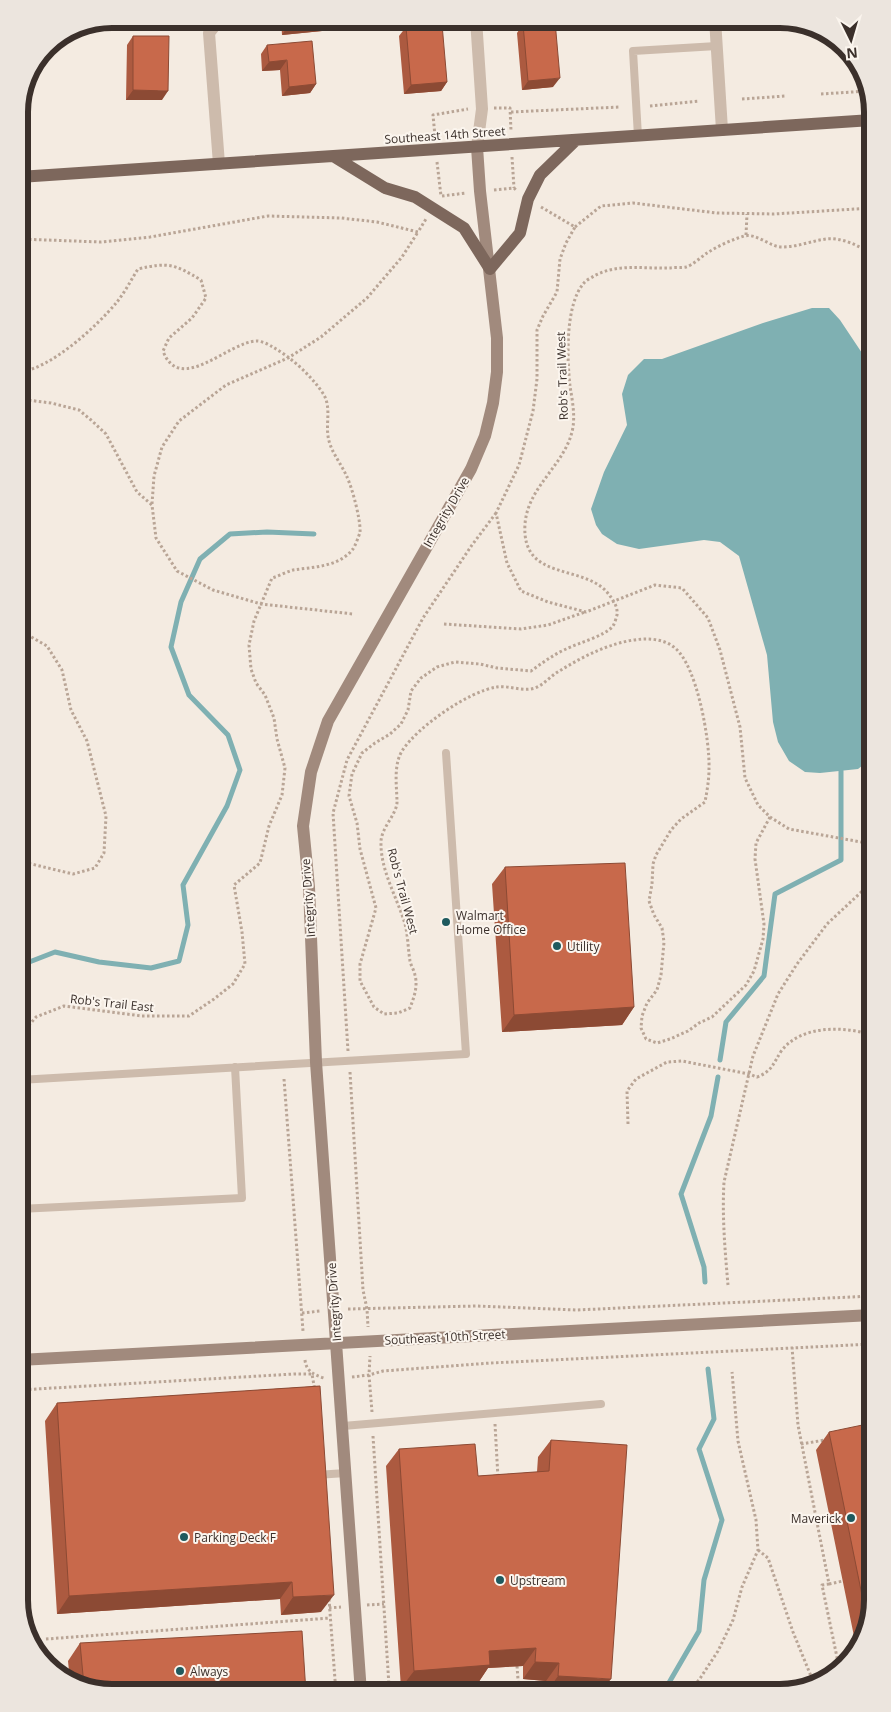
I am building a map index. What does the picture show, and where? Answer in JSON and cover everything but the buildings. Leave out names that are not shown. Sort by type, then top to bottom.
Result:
[{"type":"main road","name":"Southeast 14th Street","points":[[28,176],[864,121]]},
{"type":"main road","points":[[333,156],[385,188],[415,197],[464,228],[490,268],[520,234],[528,199],[540,175],[576,140]]},
{"type":"street","points":[[212,28],[209,32],[219,164]]},
{"type":"street","points":[[477,28],[482,109],[477,147]]},
{"type":"street","points":[[715,28],[722,130]]},
{"type":"street","name":"Integrity Drive","points":[[360,1684],[316,1062],[309,888],[303,826],[311,772],[328,721],[471,468],[485,436],[497,372],[497,338],[480,191],[477,147]]},
{"type":"street","name":"Southeast 10th Street","points":[[28,1360],[864,1315]]},
{"type":"lane","points":[[638,136],[633,51],[717,46]]},
{"type":"lane","points":[[28,1079],[466,1054],[446,754]]},
{"type":"lane","points":[[28,1210],[242,1198],[235,1067]]},
{"type":"lane","points":[[343,1426],[601,1404]]},
{"type":"lane","points":[[312,1475],[346,1473]]},
{"type":"path","points":[[821,94],[861,91]]},
{"type":"path","points":[[742,99],[786,96]]},
{"type":"path","points":[[650,106],[699,101]]},
{"type":"path","points":[[494,108],[510,108],[511,114],[620,107]]},
{"type":"path","points":[[433,116],[466,109]]},
{"type":"path","points":[[505,189],[514,188],[513,175]]},
{"type":"path","points":[[438,181],[441,196],[456,194]]},
{"type":"path","points":[[367,1318],[363,1290],[334,813],[347,760],[424,618],[472,545],[496,513],[519,465],[533,411],[537,379],[537,330],[557,292],[560,259],[566,243],[575,227],[601,206],[633,203],[717,213],[747,214],[864,208]]},
{"type":"path","points":[[545,209],[575,227]]},
{"type":"path","points":[[747,214],[746,235],[765,240],[780,247],[795,246],[828,238],[856,244],[864,249]]},
{"type":"path","points":[[28,239],[101,242],[150,237],[268,216],[340,218],[377,222],[418,232]]},
{"type":"path","points":[[353,614],[261,604],[213,590],[177,571],[156,538],[152,505],[154,476],[162,447],[178,421],[226,385],[288,358],[321,337],[367,298],[402,257],[425,220]]},
{"type":"path","name":"Rob's Trail West","points":[[746,235],[716,248],[686,267],[627,266],[599,274],[584,282],[575,301],[569,321],[568,368],[573,408],[573,427],[568,445],[535,493],[528,507],[525,540],[532,555],[546,566],[594,582],[606,589],[614,601],[617,612],[614,625],[603,634],[549,658],[531,671],[455,662],[437,667],[421,678],[411,691],[408,710],[400,724],[390,734],[362,753],[352,774],[349,796],[357,824],[360,849],[376,908],[360,964],[360,981],[374,1007],[384,1014],[398,1013],[410,1008],[416,992],[415,975],[410,964],[406,926],[389,881],[382,855],[381,839],[387,822],[396,806],[396,771],[401,753],[411,740],[437,717],[480,692],[498,687],[517,690],[534,689],[590,654],[614,644],[631,640],[646,639],[662,642],[674,646],[684,657],[701,705],[710,767],[706,802],[681,819],[671,830],[656,854],[653,864],[649,901],[654,915],[662,928],[664,942],[661,975],[657,990],[647,1003],[642,1016],[641,1028],[646,1039],[657,1043],[679,1035],[712,1017],[746,986],[754,971],[763,939],[764,924],[755,859],[756,843],[770,817]]},
{"type":"path","name":"Rob's Trail East","points":[[28,371],[67,351],[118,301],[138,269],[160,264],[179,268],[201,280],[206,298],[192,318],[169,338],[163,350],[166,360],[173,366],[185,369],[215,360],[242,344],[259,341],[272,346],[309,375],[325,396],[329,417],[328,435],[334,454],[348,480],[360,532],[352,550],[327,566],[291,571],[272,578],[254,621],[249,645],[250,669],[265,695],[274,718],[277,739],[285,768],[282,795],[269,826],[260,864],[234,886],[245,964],[233,984],[189,1016],[142,1016],[64,1006],[36,1017],[28,1026]]},
{"type":"path","points":[[28,400],[51,403],[79,410],[91,420],[106,434],[137,492],[152,505]]},
{"type":"path","points":[[496,513],[507,563],[521,591],[548,602],[586,612]]},
{"type":"path","points":[[444,624],[521,629],[548,625],[655,585],[682,588],[708,618],[720,650],[740,727],[745,778],[758,805],[770,817],[789,829],[864,843]]},
{"type":"path","points":[[28,635],[47,646],[62,670],[71,710],[87,741],[106,816],[104,853],[95,868],[74,874],[28,863]]},
{"type":"path","points":[[728,1285],[723,1220],[724,1182],[753,1056],[778,994],[797,964],[827,924],[864,889]]},
{"type":"path","points":[[628,1124],[627,1091],[636,1079],[667,1062],[682,1061],[757,1077],[766,1074],[788,1043],[804,1034],[818,1030],[864,1034]]},
{"type":"path","points":[[284,1079],[303,1328]]},
{"type":"path","points":[[351,1309],[476,1306],[576,1310],[864,1296]]},
{"type":"path","points":[[302,1313],[312,1311]]},
{"type":"path","points":[[356,1376],[382,1371],[491,1363],[864,1344]]},
{"type":"path","points":[[792,1347],[795,1409],[829,1584]]},
{"type":"path","points":[[370,1358],[369,1375],[389,1684]]},
{"type":"path","points":[[305,1364],[312,1374],[316,1400]]},
{"type":"path","points":[[695,1684],[718,1652],[733,1620],[742,1587],[758,1550],[756,1520],[738,1441],[732,1372]]},
{"type":"path","points":[[28,1389],[285,1374],[312,1374],[326,1379]]},
{"type":"path","points":[[494,1413],[498,1481]]},
{"type":"path","points":[[801,1444],[831,1439]]},
{"type":"path","points":[[758,1550],[768,1558],[811,1678]]},
{"type":"path","points":[[838,1661],[822,1584],[843,1581]]},
{"type":"path","points":[[329,1599],[335,1684]]},
{"type":"path","points":[[46,1639],[330,1618]]},
{"type":"path","points":[[517,1666],[518,1684]]},
{"type":"water","points":[[812,308],[829,308],[840,320],[864,356],[864,764],[858,769],[820,773],[805,772],[789,761],[778,742],[773,722],[767,655],[739,556],[720,542],[704,540],[639,549],[617,544],[602,534],[596,525],[591,509],[604,472],[627,425],[622,394],[628,375],[644,359],[662,359],[763,323]]},
{"type":"waterway","points":[[28,962],[55,952],[99,962],[151,968],[179,961],[188,925],[183,885],[227,806],[240,770],[228,735],[189,695],[171,647],[181,602],[200,559],[230,534],[267,532],[314,534]]},
{"type":"waterway","points":[[720,1060],[726,1022],[764,976],[775,894],[841,860],[841,771]]},
{"type":"waterway","points":[[705,1282],[704,1267],[681,1194],[711,1116],[718,1077]]},
{"type":"waterway","points":[[668,1684],[699,1631],[704,1580],[722,1520],[699,1449],[714,1419],[708,1369]]},
{"type":"place","name":"Walmart Home Office","points":[[446,922]]},
{"type":"place","name":"Utility","points":[[557,946]]},
{"type":"place","name":"Maverick","points":[[851,1518]]},
{"type":"place","name":"Parking Deck F","points":[[184,1537]]},
{"type":"place","name":"Upstream","points":[[500,1580]]},
{"type":"place","name":"Always","points":[[180,1671]]}]
